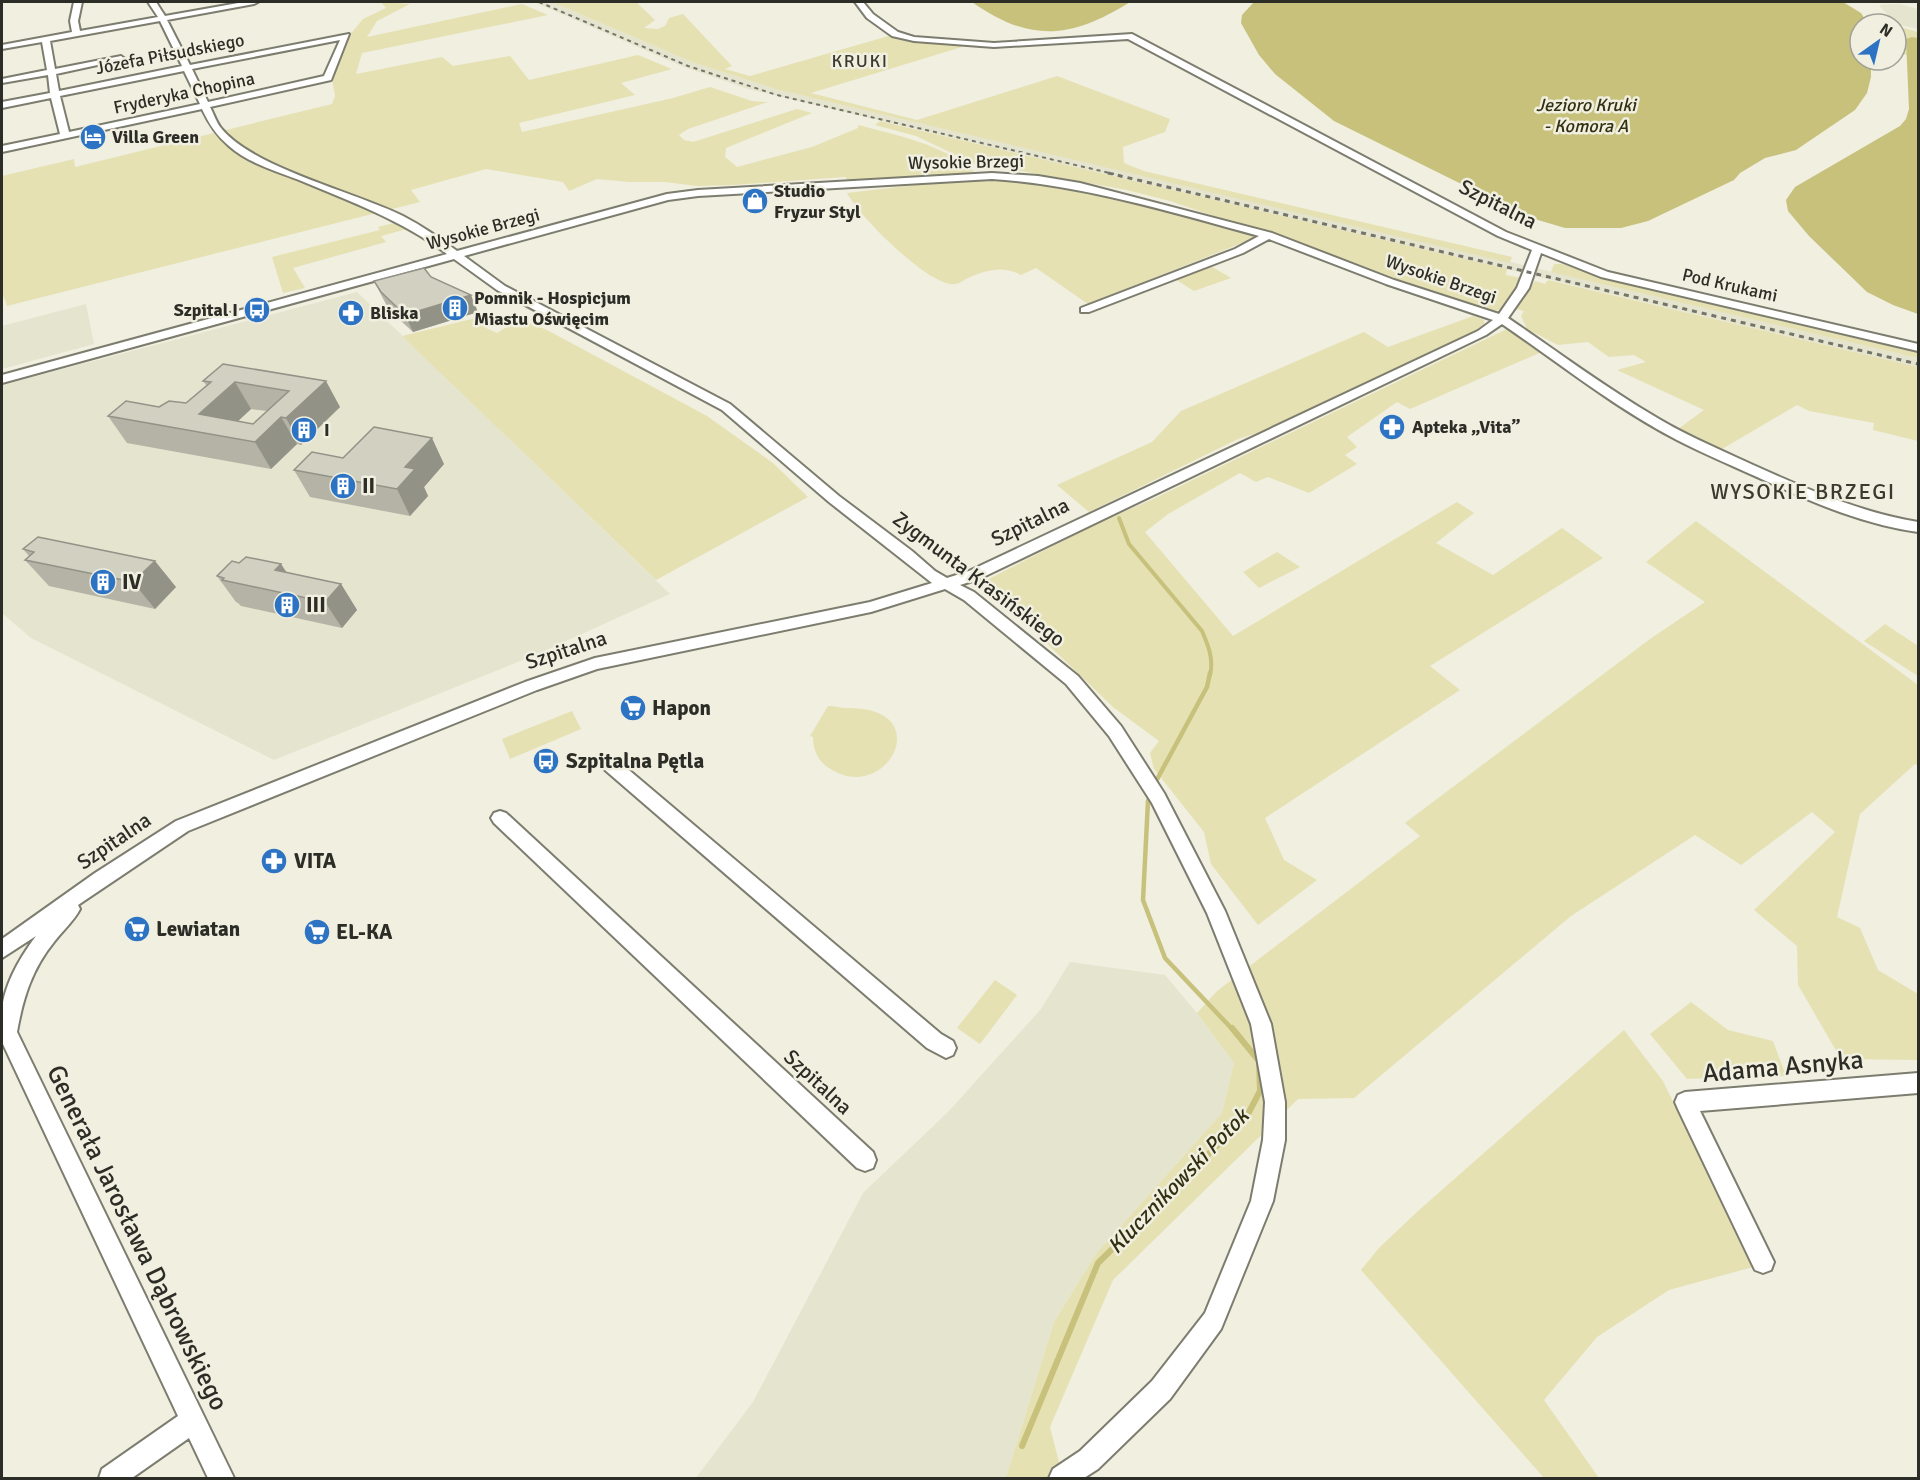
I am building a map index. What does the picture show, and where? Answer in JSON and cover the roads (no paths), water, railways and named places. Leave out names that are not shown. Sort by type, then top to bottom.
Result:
[{"type":"street","points":[[76,34],[74,21],[78,2]]},
{"type":"street","name":"Zygmunta Krasińskiego","points":[[152,2],[163,19],[204,106],[221,133],[256,159],[398,218],[430,236],[501,288],[726,407],[834,499],[907,554],[930,575],[969,596],[1072,680],[1115,731],[1158,798],[1216,911],[1261,1024],[1275,1102],[1274,1140],[1262,1201],[1213,1321],[1161,1390],[1089,1460],[1062,1479]]},
{"type":"street","points":[[2,47],[253,2]]},
{"type":"street","name":"Szpitalna","points":[[2,949],[101,879],[182,826],[531,686],[595,664],[640,653],[871,607],[980,572],[1482,333],[1502,319],[1523,288],[1537,250],[1491,229],[1130,36],[969,44],[914,39],[895,34],[870,16],[859,2]]},
{"type":"street","name":"Józefa Piłsudskiego","points":[[2,105],[346,36]]},
{"type":"street","name":"Fryderyka Chopina","points":[[2,149],[326,79],[346,36]]},
{"type":"street","points":[[46,39],[64,136]]},
{"type":"street","points":[[2,81],[121,60]]},
{"type":"street","name":"Wysokie Brzegi","points":[[2,379],[683,195],[972,176],[1038,179],[1080,186],[1268,235],[1390,282],[1502,319],[1643,415],[1681,437],[1797,490],[1845,509],[1883,521],[1918,527]]},
{"type":"street","points":[[1084,310],[1239,251],[1268,235]]},
{"type":"street","name":"Pod Krukami","points":[[1537,250],[1605,275],[1918,347]]},
{"type":"street","points":[[611,765],[934,1041],[946,1048]]},
{"type":"street","name":"Szpitalna","points":[[500,818],[865,1160]]},
{"type":"street","points":[[4,1027],[29,957],[48,933],[101,879]]},
{"type":"street","name":"Generała Jarosława Dąbrowskiego","points":[[4,1027],[222,1479]]},
{"type":"street","name":"Adama Asnyka","points":[[1763,1262],[1685,1102],[1918,1083]]},
{"type":"street","points":[[111,1479],[193,1420]]},
{"type":"water","points":[[972,2],[1130,2],[1089,23],[1051,31],[1032,30],[1013,25]]},
{"type":"water","name":"Jezioro Kruki - Komora A","points":[[1254,2],[1843,2],[1859,12],[1848,12],[1848,72],[1871,72],[1871,77],[1867,93],[1855,110],[1796,150],[1765,158],[1740,173],[1734,180],[1648,221],[1621,228],[1565,228],[1528,217],[1334,121],[1275,74],[1259,55],[1241,23],[1242,15]]},
{"type":"water","points":[[1908,38],[1918,38],[1918,314],[1867,292],[1809,236],[1788,211],[1786,200],[1795,187],[1900,126],[1906,119],[1909,109]]},
{"type":"waterway","name":"Klucznikowski Potok","points":[[1119,518],[1129,544],[1202,631],[1211,658],[1210,675]]},
{"type":"waterway","name":"Klucznikowski Potok","points":[[1154,785],[1207,687],[1210,673]]},
{"type":"waterway","name":"Klucznikowski Potok","points":[[1151,793],[1148,801],[1143,900],[1165,958],[1233,1030]]},
{"type":"waterway","name":"Klucznikowski Potok","points":[[1022,1446],[1098,1263],[1247,1116],[1260,1091],[1259,1061],[1232,1028]]},
{"type":"railway","points":[[539,2],[688,66],[777,95],[1114,174]]},
{"type":"railway","points":[[1108,173],[1918,364]]},
{"type":"place","name":"Villa Green","points":[[93,137]]},
{"type":"place","name":"Studio Fryzur Styl","points":[[755,201]]},
{"type":"place","name":"Pomnik - Hospicjum Miastu Oświęcim","points":[[455,308]]},
{"type":"place","name":"Szpital I","points":[[257,310]]},
{"type":"place","name":"Bliska","points":[[351,313]]},
{"type":"place","name":"Apteka „Vita”","points":[[1392,427]]},
{"type":"place","name":"I","points":[[304,430]]},
{"type":"place","name":"II","points":[[343,486]]},
{"type":"place","name":"IV","points":[[103,582]]},
{"type":"place","name":"III","points":[[287,605]]},
{"type":"place","name":"Hapon","points":[[633,708]]},
{"type":"place","name":"Szpitalna Pętla","points":[[546,761]]},
{"type":"place","name":"VITA","points":[[274,861]]},
{"type":"place","name":"Lewiatan","points":[[137,929]]},
{"type":"place","name":"EL-KA","points":[[317,932]]},
{"type":"district","name":"KRUKI","points":[[860,61]]},
{"type":"district","name":"WYSOKIE BRZEGI","points":[[1803,491]]}]
